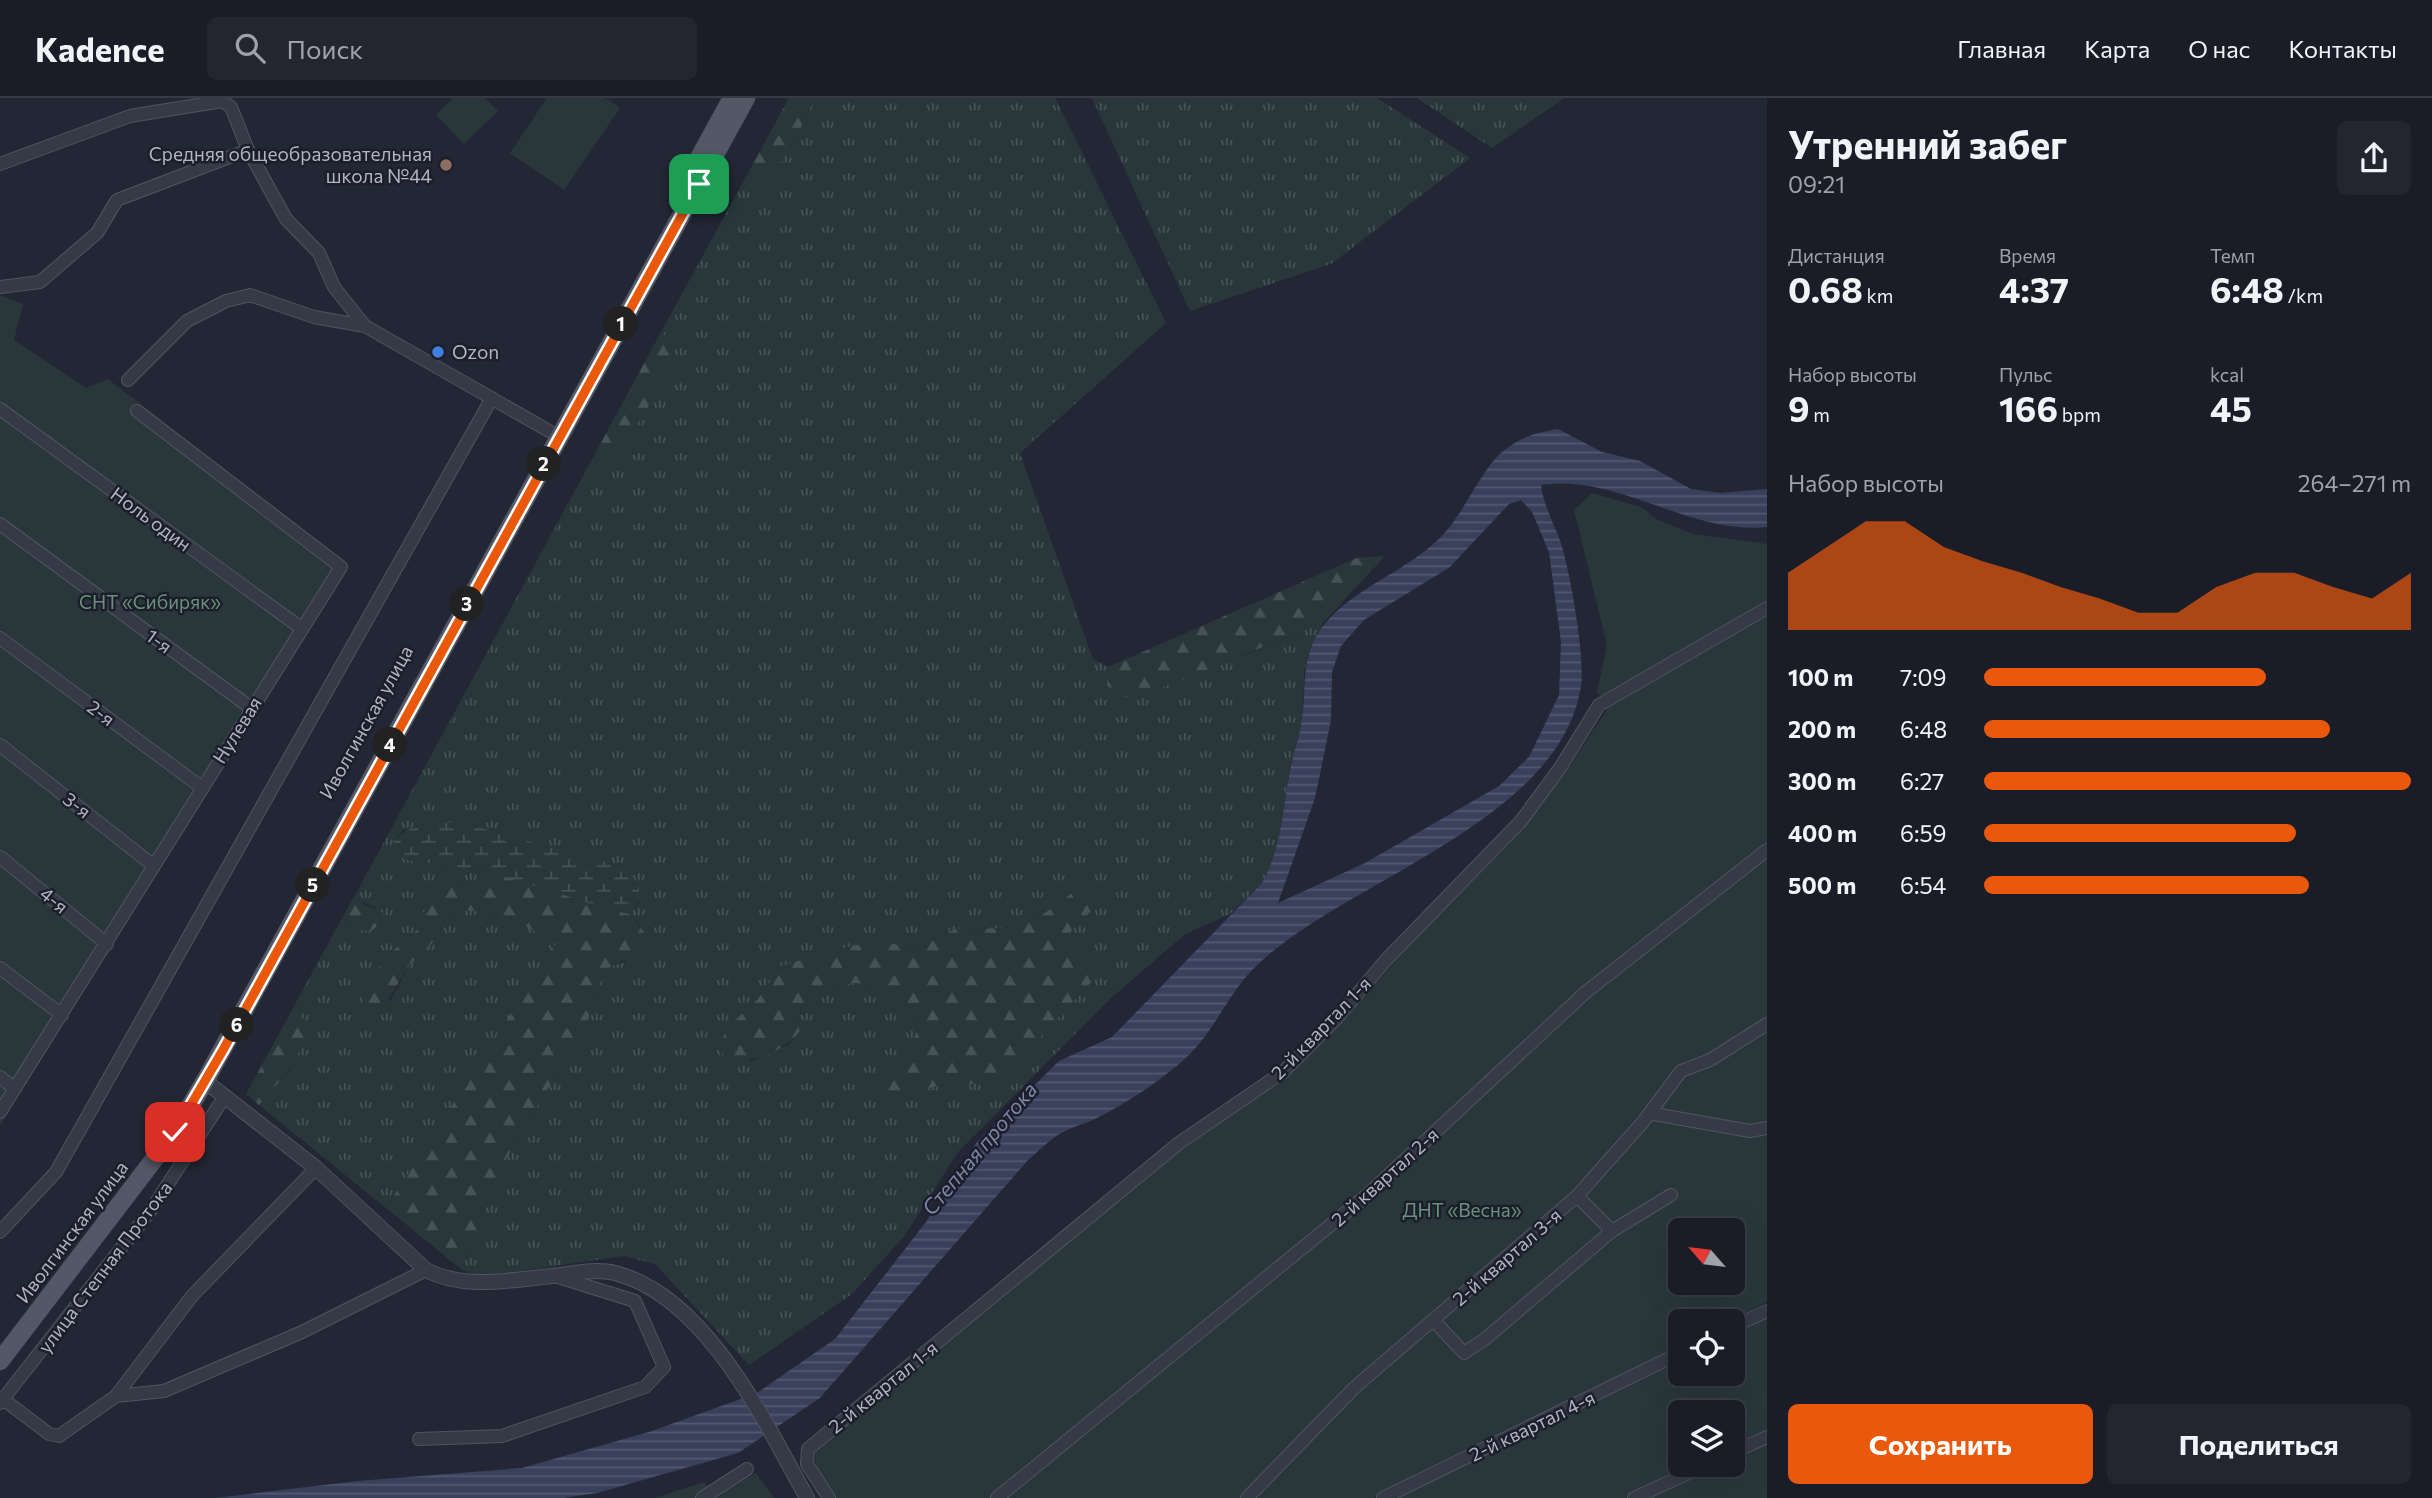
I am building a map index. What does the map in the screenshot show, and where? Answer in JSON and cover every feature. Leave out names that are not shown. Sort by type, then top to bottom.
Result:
[{"type":"main road","name":"Иволгинская улица","points":[[0,1343],[173,1115],[735,98]]},
{"type":"main road","name":"Иволгинская улица","points":[[0,1361],[175,1132],[205,1081],[735,98]]},
{"type":"street","points":[[0,164],[131,116],[222,101],[230,107],[248,150],[286,219],[319,253],[334,287],[365,326]]},
{"type":"street","points":[[0,287],[40,282],[97,233],[117,200],[248,150]]},
{"type":"street","points":[[128,380],[187,321],[226,301],[250,295],[314,317],[365,326],[549,431]]},
{"type":"street","points":[[0,1232],[56,1172],[492,398]]},
{"type":"street","name":"Ноль один","points":[[0,409],[301,628]]},
{"type":"street","name":"Нулевая","points":[[0,1112],[341,567],[137,411]]},
{"type":"street","name":"1-я","points":[[0,524],[251,708]]},
{"type":"street","name":"2-й квартал 1-я","points":[[829,1498],[807,1464],[808,1449],[1179,1143],[1283,1072],[1336,1019],[1386,960],[1521,821],[1560,768],[1599,705],[1767,608]]},
{"type":"street","name":"2-я","points":[[0,638],[201,787]]},
{"type":"street","name":"3-я","points":[[0,745],[154,866]]},
{"type":"street","name":"2-й квартал 2-я","points":[[997,1498],[1366,1196],[1586,992],[1767,850]]},
{"type":"street","name":"4-я","points":[[0,857],[107,944]]},
{"type":"street","points":[[0,968],[62,1015]]},
{"type":"street","name":"2-й квартал 3-я","points":[[1247,1498],[1354,1388],[1577,1196],[1643,1122],[1681,1070],[1710,1060],[1767,1024]]},
{"type":"street","points":[[0,1077],[15,1089]]},
{"type":"street","points":[[205,1081],[316,1168],[426,1270],[439,1277],[462,1282],[612,1272],[668,1297],[712,1339],[807,1498]]},
{"type":"street","name":"улица Степная Протока","points":[[225,1096],[151,1210],[2,1401],[56,1436],[116,1396],[192,1296],[316,1168]]},
{"type":"street","points":[[1654,1114],[1750,1131],[1767,1128]]},
{"type":"street","name":"2-й квартал 3-я","points":[[1434,1322],[1464,1353],[1485,1339],[1612,1231],[1671,1195]]},
{"type":"street","points":[[1577,1196],[1612,1231]]},
{"type":"street","name":"улица Степная Протока","points":[[116,1396],[164,1391],[302,1332],[426,1270]]},
{"type":"street","points":[[419,1439],[502,1436],[645,1387],[664,1367],[635,1301],[554,1276]]},
{"type":"street","points":[[1745,1321],[1767,1311]]},
{"type":"street","name":"2-й квартал 4-я","points":[[1383,1498],[1668,1359]]},
{"type":"street","points":[[1745,1447],[1767,1437]]},
{"type":"street","points":[[702,1498],[747,1469]]},
{"type":"street","points":[[1634,1498],[1680,1477]]},
{"type":"green space","points":[[453,98],[485,98],[498,111],[464,144],[436,115]]},
{"type":"green space","points":[[547,98],[605,98],[620,108],[564,190],[510,153]]},
{"type":"green space","points":[[789,98],[815,98],[795,140],[768,183],[758,186],[747,175]]},
{"type":"green space","points":[[815,98],[1055,98],[1166,323],[1020,453],[1093,659],[1108,667],[1107,685],[1243,656],[1323,623],[1310,649],[1304,672],[1303,718],[1290,768],[1275,860],[1262,883],[1230,914],[1185,934],[1110,999],[958,1152],[905,1235],[852,1294],[749,1365],[655,1264],[624,1256],[480,1277],[461,1269],[473,1243],[491,1185],[548,1088],[585,1036],[594,993],[611,966],[625,962],[640,926],[630,914],[639,902],[424,824],[402,831],[391,845],[408,860],[491,872],[469,884],[444,887],[429,900],[417,930],[384,959],[390,1002],[410,964],[428,950],[449,914],[464,911],[492,913],[557,943],[386,1208],[259,1105],[290,1070],[305,1020],[292,1010],[342,918],[357,930],[376,907],[353,899],[590,463],[606,463],[670,337],[660,334],[747,175],[758,185],[768,183],[795,140]],"holes":[[[1078,888],[1098,904],[1070,931],[1069,948],[1087,961],[997,1084],[946,1084],[901,1095],[890,1064],[913,1046],[919,1020],[899,996],[857,983],[812,989],[799,1012],[800,1031],[788,1045],[751,1061],[728,1027],[758,999],[780,967],[884,940],[913,951],[955,929],[1018,928],[1053,908]]]},
{"type":"green space","points":[[1092,98],[1377,98],[1470,158],[1331,264],[1190,311]]},
{"type":"green space","points":[[1417,98],[1564,98],[1492,148]]},
{"type":"green space","name":"СНТ «Сибиряк»","points":[[0,295],[23,304],[14,340],[86,388],[108,379],[348,564],[0,1126]]},
{"type":"green space","points":[[660,334],[670,337],[675,347],[656,393],[628,437],[606,463],[590,463]]},
{"type":"green space","name":"ДНТ «Весна»","points":[[1592,493],[1641,507],[1658,520],[1693,534],[1767,544],[1767,1302],[1745,1313],[1745,1309],[1668,1309],[1668,1352],[1374,1498],[836,1498],[817,1469],[817,1449],[1183,1147],[1279,1083],[1338,1027],[1409,946],[1510,843],[1565,774],[1610,705],[1597,692],[1607,645],[1574,510]]},
{"type":"green space","points":[[1385,556],[1323,623],[1136,698],[1117,696],[1107,685],[1108,667],[1357,558]]},
{"type":"green space","points":[[458,822],[622,867],[639,889],[635,907],[630,914],[614,911],[491,872],[408,860],[392,854],[391,845],[413,828]]},
{"type":"green space","points":[[491,872],[630,914],[649,939],[642,953],[611,966],[594,993],[585,1036],[548,1088],[491,1185],[473,1243],[461,1269],[386,1208],[556,943],[492,913],[464,911],[449,914],[428,950],[410,964],[377,1018],[369,1021],[362,1017],[359,1009],[383,959],[417,930],[429,900],[444,887],[469,884]]},
{"type":"green space","points":[[1089,886],[1099,891],[1098,904],[1071,931],[1069,947],[1087,961],[1094,979],[997,1084],[946,1084],[901,1095],[885,1091],[878,1079],[890,1064],[913,1046],[919,1020],[899,996],[857,983],[812,989],[799,1012],[800,1031],[776,1051],[758,1058],[738,1060],[727,1059],[718,1048],[728,1027],[758,999],[780,967],[827,951],[884,940],[913,951],[955,929],[1018,928],[1053,908],[1078,888]]},
{"type":"green space","points":[[353,899],[384,913],[381,923],[371,931],[357,930],[342,918]]},
{"type":"green space","points":[[292,1010],[305,1020],[301,1046],[291,1067],[259,1105],[246,1094]]},
{"type":"green space","points":[[1767,1318],[1767,1498],[1395,1498],[1668,1366],[1668,1386],[1745,1386],[1745,1329]]},
{"type":"green space","points":[[756,1473],[774,1498],[655,1498],[704,1482],[714,1496]]},
{"type":"water","name":"Степная протока","points":[[1558,429],[1602,452],[1640,461],[1691,489],[1720,493],[1767,489],[1767,527],[1738,527],[1710,522],[1598,488],[1570,484],[1541,485],[1566,563],[1582,673],[1581,686],[1565,734],[1534,775],[1493,811],[1445,844],[1296,934],[1247,976],[1201,1041],[1179,1064],[1128,1101],[1061,1133],[1044,1146],[1028,1160],[820,1398],[738,1453],[597,1493],[563,1498],[215,1498],[358,1481],[522,1468],[652,1431],[757,1393],[835,1339],[926,1222],[977,1142],[1059,1061],[1112,1037],[1262,883],[1278,842],[1291,764],[1301,725],[1308,660],[1319,632],[1348,602],[1423,553],[1439,539],[1501,453],[1521,439]],"holes":[[[1521,500],[1532,512],[1549,552],[1561,642],[1559,695],[1529,757],[1499,786],[1365,863],[1278,903],[1315,798],[1331,720],[1332,672],[1341,646],[1364,620],[1450,567],[1509,504]]]},
{"type":"place","name":"Средняя общеобразовательная школа №44","points":[[446,165]]},
{"type":"place","name":"Ozon","points":[[438,352]]},
{"type":"route","points":[[175,1132],[223,1050],[699,184]]}]
